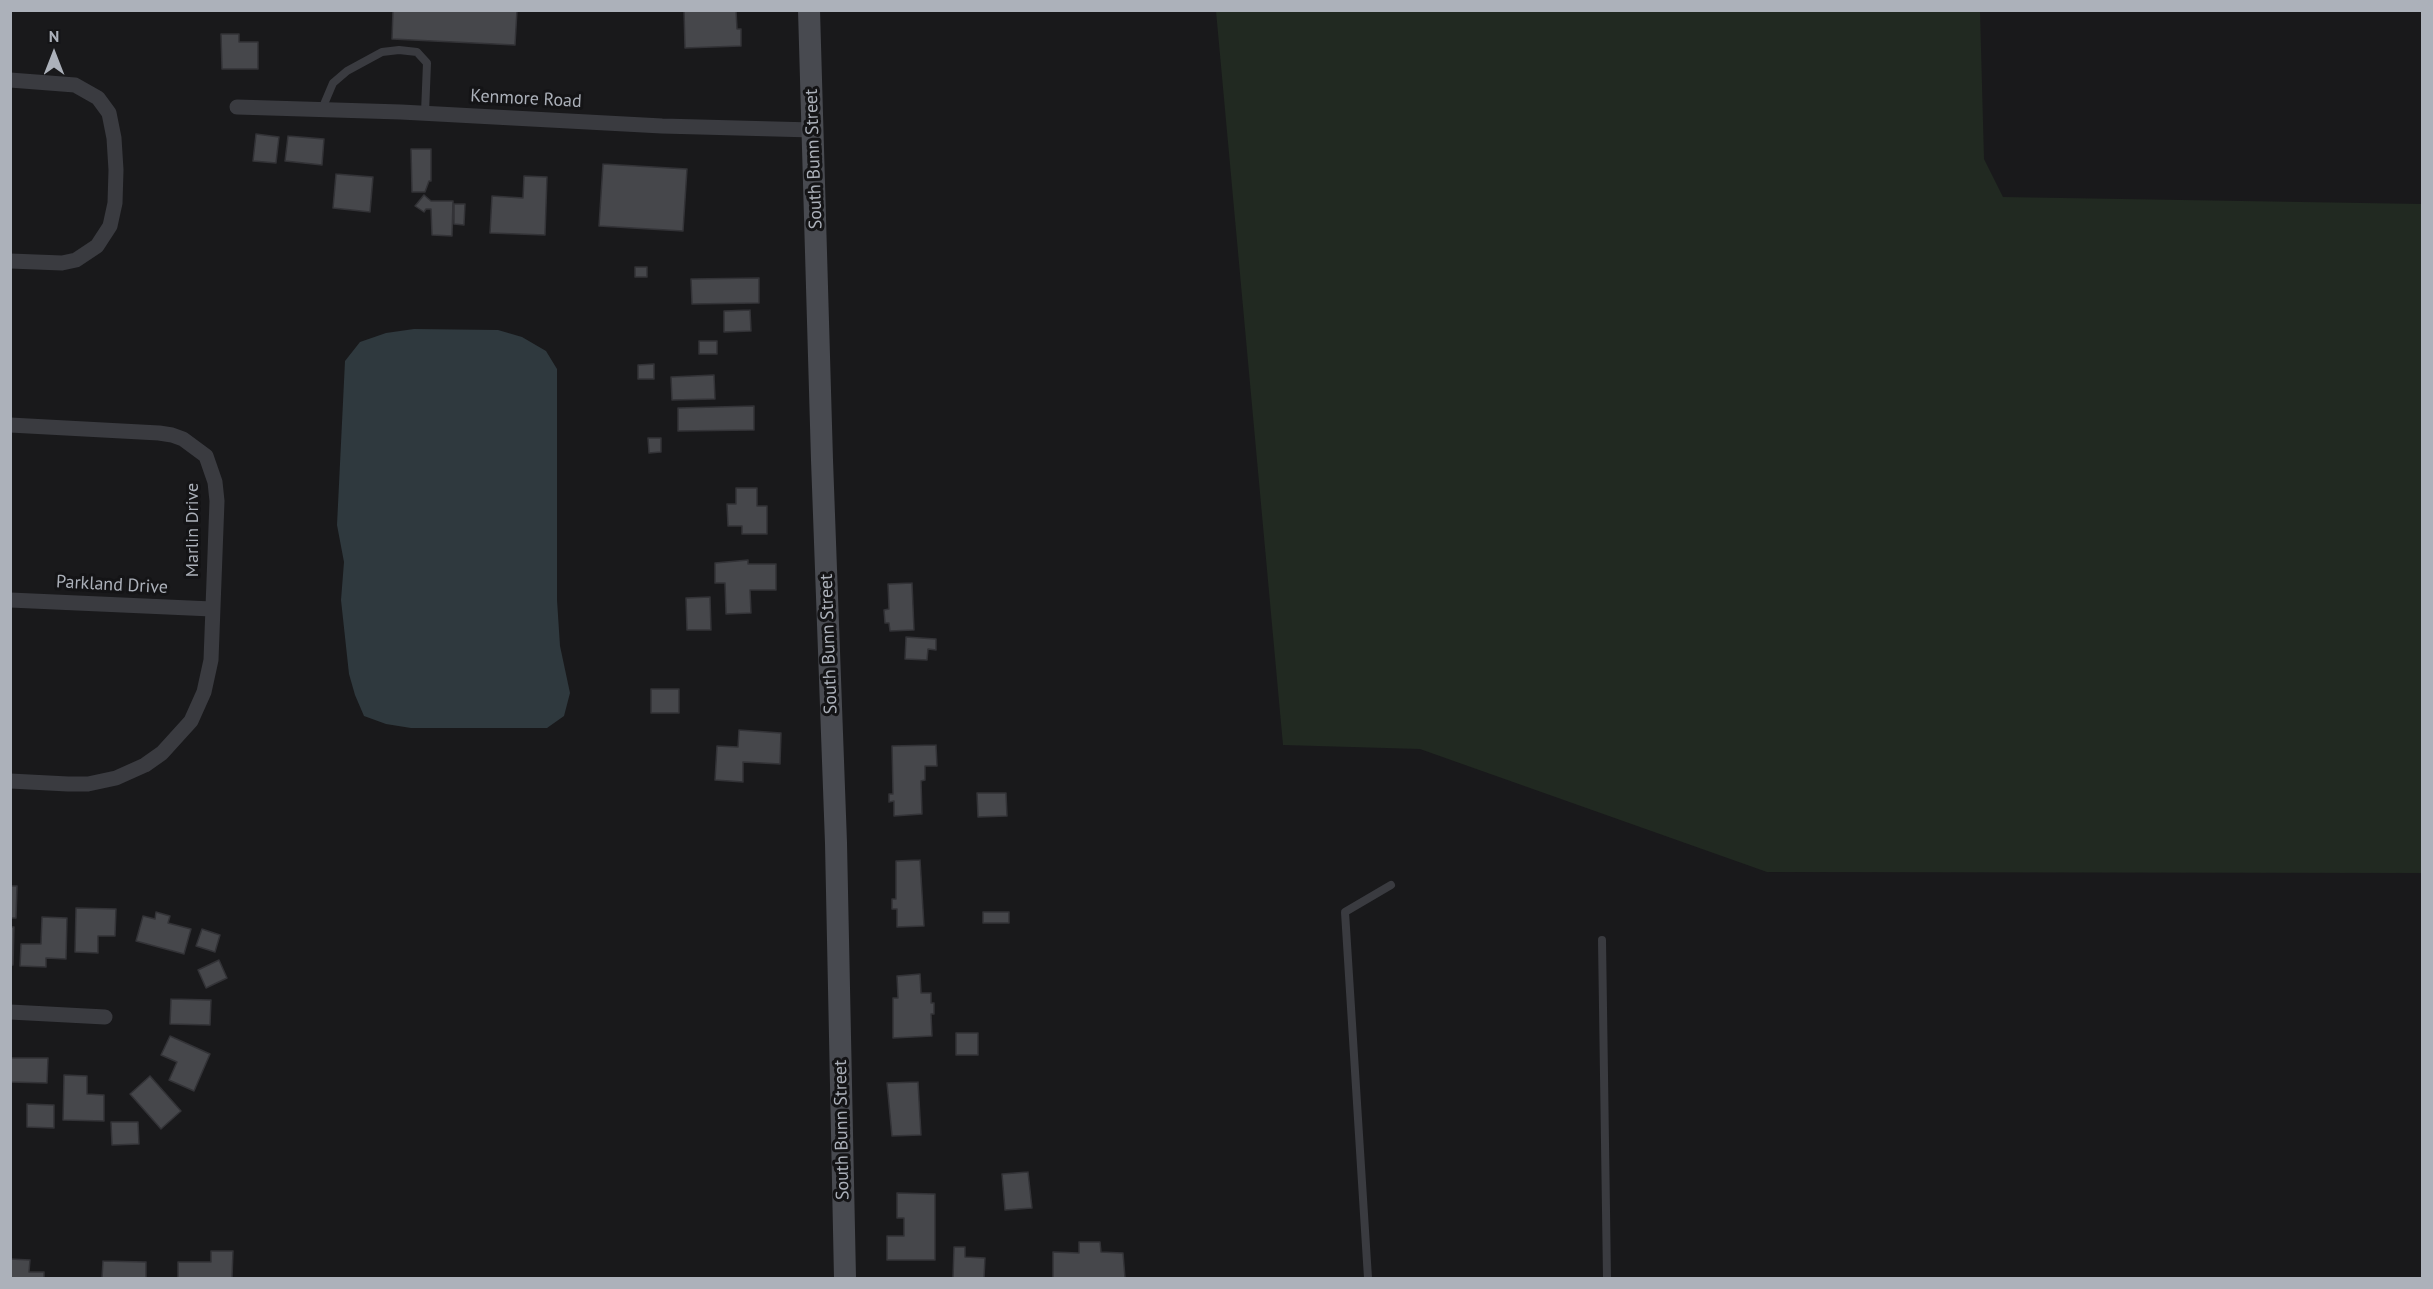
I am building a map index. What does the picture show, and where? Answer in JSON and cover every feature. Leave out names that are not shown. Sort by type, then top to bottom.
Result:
[{"type":"street","name":"South Bunn Street","points":[[809,10],[836,843],[845,1278]]},
{"type":"street","points":[[10,80],[75,85],[98,98],[108,113],[114,138],[116,203],[110,226],[97,246],[87,254],[76,260],[62,263],[10,261]]},
{"type":"street","name":"Kenmore Road","points":[[237,106],[662,126],[813,130]]},
{"type":"street","name":"Marlin Drive","points":[[10,425],[159,433],[183,439],[200,451],[212,468],[217,501],[211,660],[199,706],[180,735],[162,753],[128,774],[88,784],[10,781]]},
{"type":"street","name":"Parkland Drive","points":[[10,600],[212,609]]},
{"type":"street","points":[[10,1012],[105,1017]]},
{"type":"lane","points":[[322,109],[333,83],[347,71],[382,52],[399,50],[417,52],[427,63],[424,113]]},
{"type":"lane","points":[[1368,1278],[1345,912],[1391,885]]},
{"type":"lane","points":[[1602,940],[1607,1278]]},
{"type":"shaded area","points":[[1216,11],[1980,11],[1984,159],[2003,197],[2422,204],[2422,873],[1767,872],[1420,749],[1283,745]]},
{"type":"shaded area","points":[[414,329],[498,330],[522,337],[546,351],[557,369],[557,600],[560,646],[570,693],[564,716],[547,728],[411,728],[386,724],[364,716],[355,695],[349,674],[341,600],[344,562],[337,525],[345,361],[360,342],[386,333]]},
{"type":"building","points":[[393,10],[517,10],[515,45],[392,39]]},
{"type":"building","points":[[684,10],[736,10],[737,29],[741,29],[741,46],[685,48]]},
{"type":"building","points":[[221,34],[239,34],[239,42],[258,42],[258,69],[222,69]]},
{"type":"building","points":[[256,134],[279,137],[276,163],[253,161]]},
{"type":"building","points":[[288,136],[324,139],[322,165],[285,161]]},
{"type":"building","points":[[411,149],[431,149],[431,181],[425,192],[412,192]]},
{"type":"building","points":[[603,164],[687,169],[683,231],[599,226]]},
{"type":"building","points":[[336,174],[373,177],[370,212],[333,208]]},
{"type":"building","points":[[524,176],[547,177],[545,235],[490,233],[492,196],[523,198]]},
{"type":"building","points":[[424,195],[431,201],[453,201],[452,236],[432,235],[431,209],[426,209],[424,212],[415,206]]},
{"type":"building","points":[[454,204],[465,204],[464,225],[454,224]]},
{"type":"building","points":[[635,267],[647,267],[647,277],[635,277]]},
{"type":"building","points":[[759,278],[759,303],[692,304],[691,279]]},
{"type":"building","points":[[750,310],[751,331],[724,332],[724,311]]},
{"type":"building","points":[[699,341],[717,341],[717,354],[699,354]]},
{"type":"building","points":[[654,364],[654,379],[638,379],[638,365]]},
{"type":"building","points":[[714,375],[715,399],[672,400],[671,377]]},
{"type":"building","points":[[754,406],[754,430],[678,431],[678,408]]},
{"type":"building","points":[[648,438],[661,438],[661,452],[649,453]]},
{"type":"building","points":[[736,488],[757,488],[757,506],[767,506],[767,534],[742,534],[742,526],[728,526],[727,504],[736,504]]},
{"type":"building","points":[[748,560],[748,564],[776,564],[776,590],[750,590],[751,613],[726,614],[725,583],[715,583],[715,563]]},
{"type":"building","points":[[912,583],[914,630],[890,631],[889,623],[885,623],[884,610],[889,609],[888,584]]},
{"type":"building","points":[[710,597],[711,630],[687,630],[686,598]]},
{"type":"building","points":[[906,637],[936,639],[936,650],[928,649],[927,660],[905,659]]},
{"type":"building","points":[[651,689],[679,689],[679,713],[651,713]]},
{"type":"building","points":[[739,730],[781,733],[780,764],[743,762],[743,782],[715,780],[717,746],[738,747]]},
{"type":"building","points":[[936,745],[937,766],[925,766],[925,780],[921,781],[922,814],[894,816],[894,801],[889,802],[889,794],[893,794],[892,746]]},
{"type":"building","points":[[977,793],[1006,793],[1007,816],[978,817]]},
{"type":"building","points":[[920,860],[924,926],[897,927],[897,909],[892,909],[892,899],[896,899],[896,861]]},
{"type":"building","points":[[10,886],[17,886],[16,918],[10,918]]},
{"type":"building","points":[[76,908],[116,909],[115,936],[98,936],[98,953],[75,952]]},
{"type":"building","points":[[156,912],[170,916],[168,923],[191,929],[184,954],[136,941],[143,916],[155,919]]},
{"type":"building","points":[[983,912],[1009,912],[1009,923],[983,923]]},
{"type":"building","points":[[42,917],[67,918],[66,959],[46,958],[46,967],[20,966],[21,944],[41,944]]},
{"type":"building","points":[[10,927],[14,927],[13,965],[10,965]]},
{"type":"building","points":[[202,929],[220,935],[215,952],[196,946]]},
{"type":"building","points":[[219,960],[227,978],[206,988],[198,970]]},
{"type":"building","points":[[920,974],[921,993],[931,993],[931,1003],[934,1003],[934,1014],[931,1014],[932,1036],[893,1038],[893,998],[898,998],[897,976]]},
{"type":"building","points":[[171,999],[211,1000],[210,1025],[170,1024]]},
{"type":"building","points":[[956,1033],[978,1033],[978,1055],[956,1055]]},
{"type":"building","points":[[170,1036],[210,1054],[194,1091],[169,1080],[177,1062],[161,1055]]},
{"type":"building","points":[[10,1058],[48,1058],[47,1083],[10,1082]]},
{"type":"building","points":[[64,1075],[87,1076],[87,1094],[104,1095],[104,1121],[63,1120]]},
{"type":"building","points":[[150,1076],[181,1111],[161,1129],[130,1094]]},
{"type":"building","points":[[918,1082],[921,1135],[892,1136],[887,1083]]},
{"type":"building","points":[[27,1104],[54,1105],[54,1128],[27,1127]]},
{"type":"building","points":[[111,1122],[138,1122],[139,1144],[112,1145]]},
{"type":"building","points":[[1028,1172],[1032,1208],[1005,1210],[1002,1174]]},
{"type":"building","points":[[897,1193],[935,1194],[935,1260],[887,1260],[887,1236],[904,1236],[904,1218],[897,1218]]},
{"type":"building","points":[[1079,1242],[1100,1242],[1101,1252],[1123,1253],[1125,1278],[1053,1278],[1053,1252],[1079,1253]]},
{"type":"building","points":[[954,1247],[965,1247],[965,1257],[985,1258],[984,1278],[953,1278]]},
{"type":"building","points":[[211,1251],[233,1251],[232,1278],[178,1278],[178,1262],[211,1262]]},
{"type":"building","points":[[10,1259],[30,1260],[29,1272],[44,1272],[44,1278],[10,1278]]},
{"type":"building","points":[[103,1261],[146,1262],[146,1278],[102,1278]]}]
